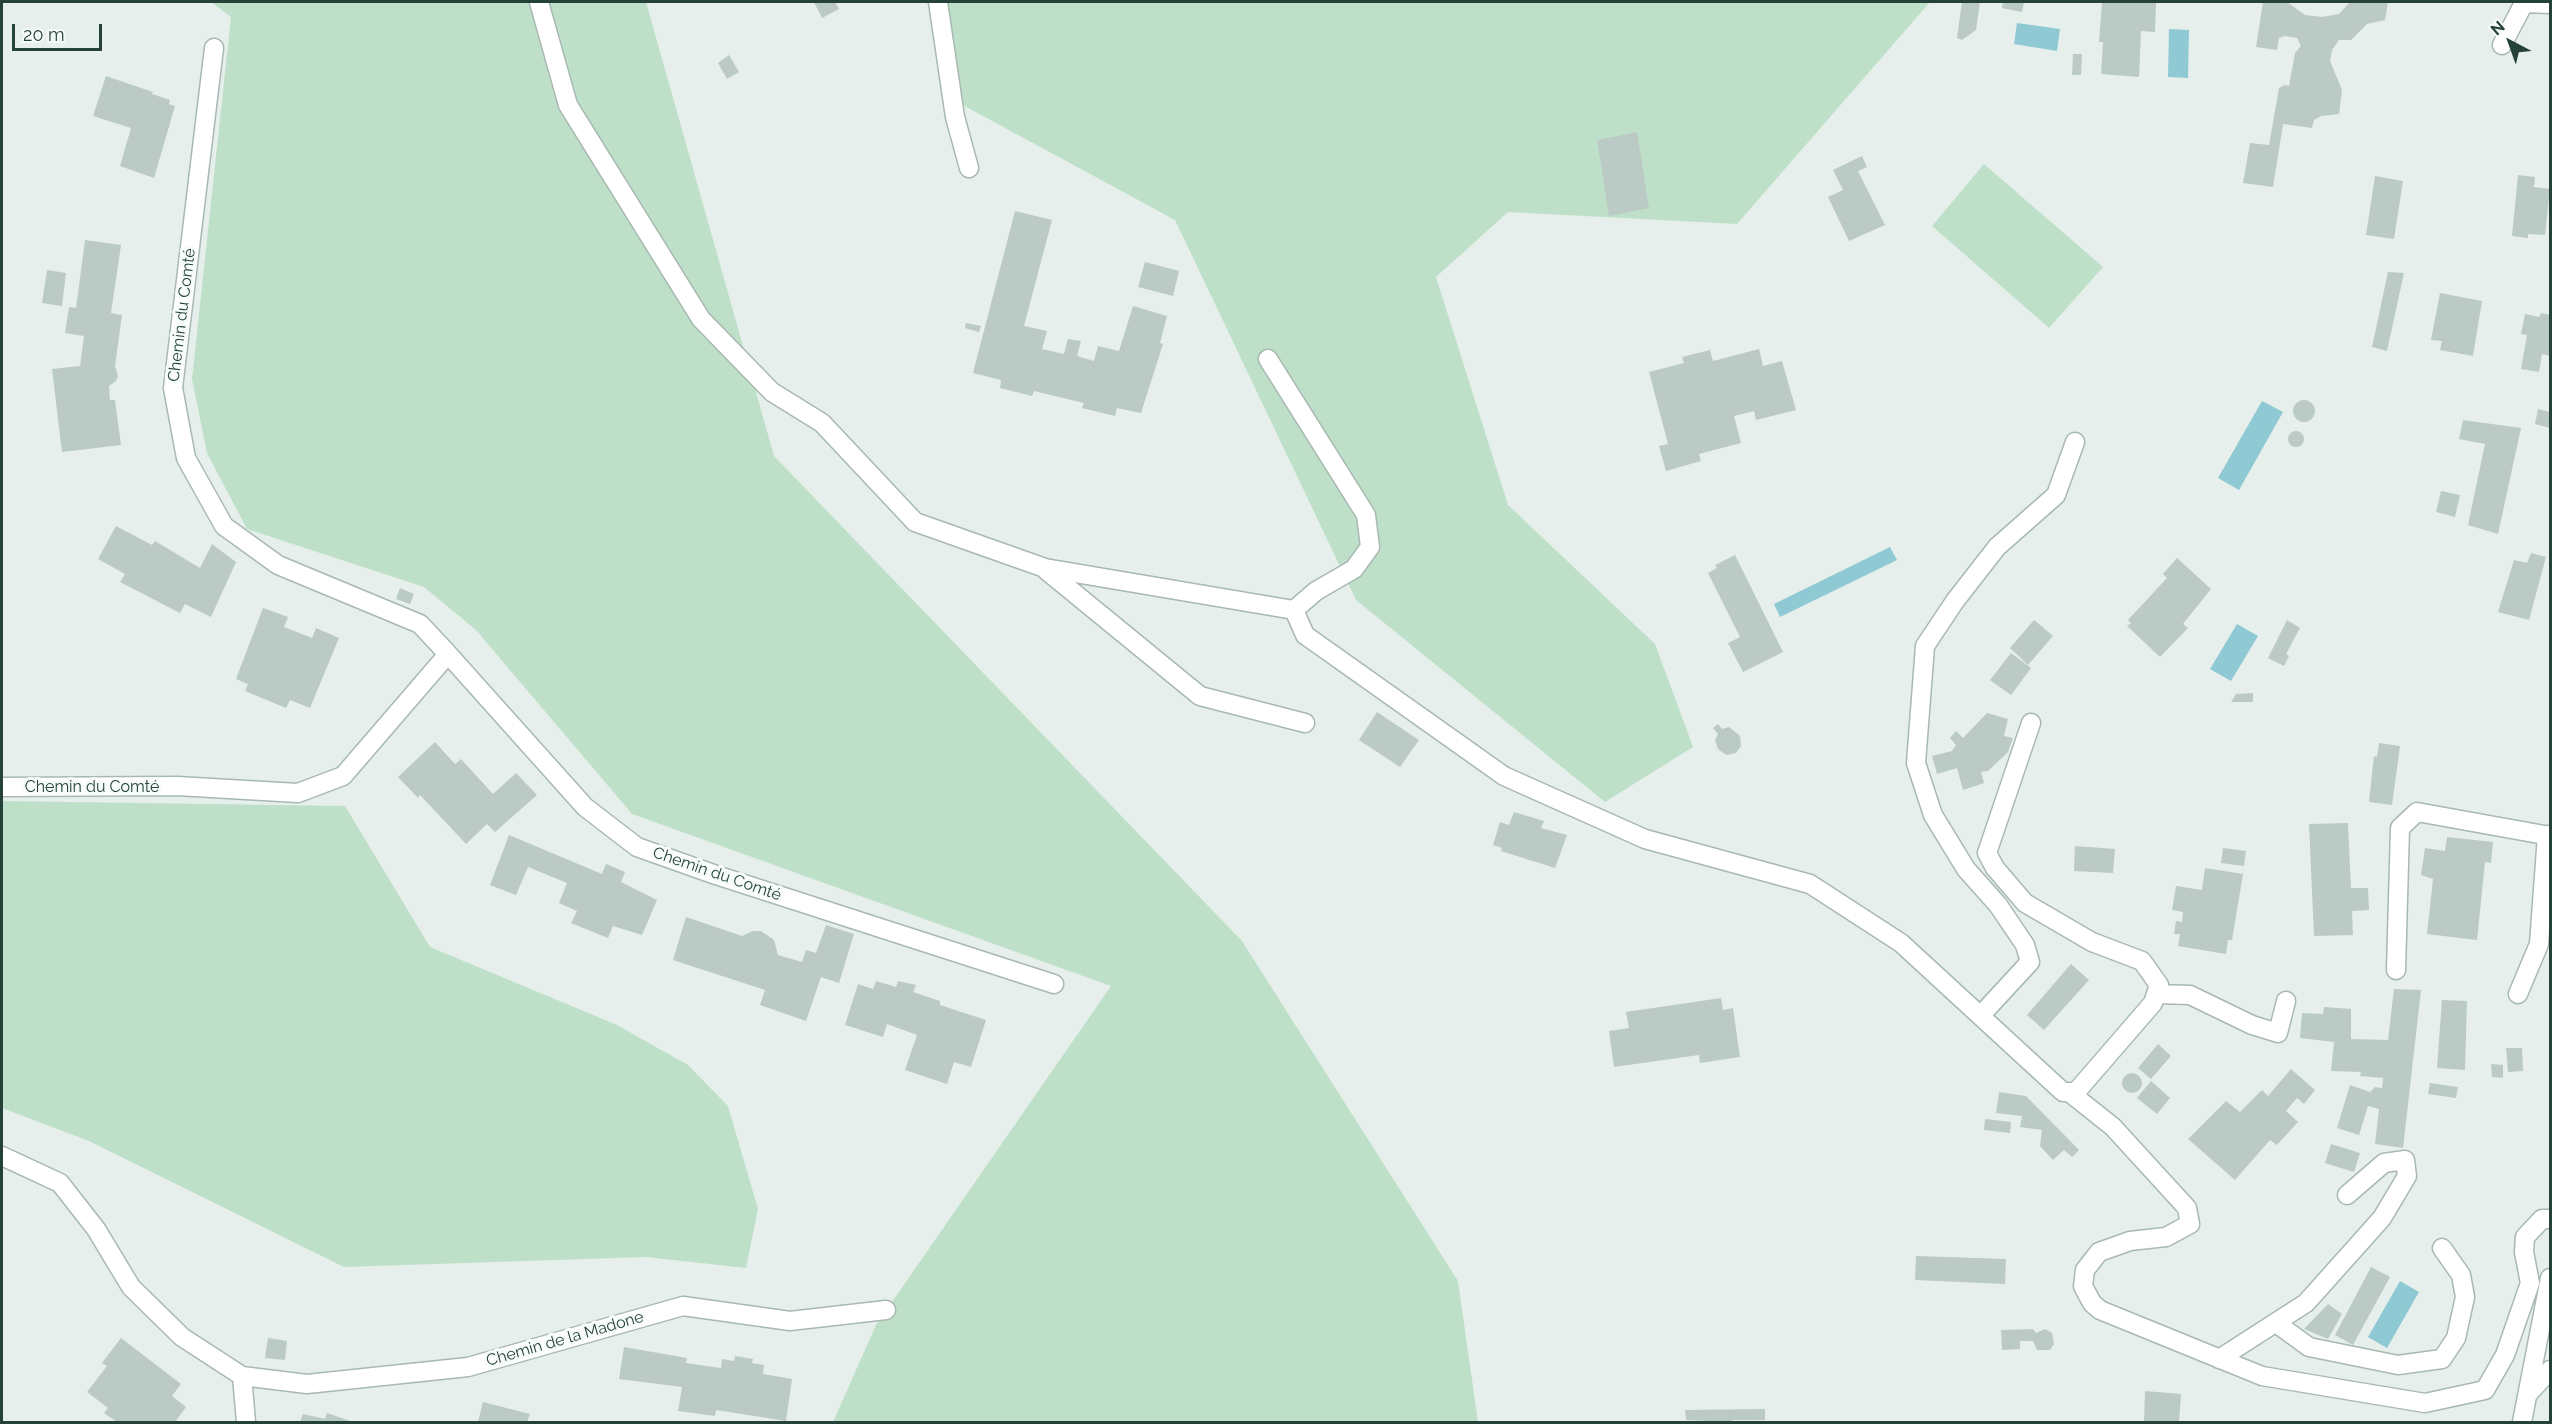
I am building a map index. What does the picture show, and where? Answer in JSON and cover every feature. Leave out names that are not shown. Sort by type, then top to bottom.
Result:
[{"type":"street","points":[[539,2],[568,105],[701,319],[772,392],[822,423],[915,522],[1045,568],[1294,610]]},
{"type":"street","points":[[938,2],[955,117],[969,168]]},
{"type":"street","points":[[2502,45],[2524,3],[2550,4]]},
{"type":"street","name":"Chemin du Comté","points":[[214,48],[172,388],[186,458],[224,526],[278,566],[420,624],[585,807],[637,847],[716,876],[1054,984]]},
{"type":"street","points":[[1268,359],[1366,515],[1370,547],[1354,569],[1316,591],[1294,610]]},
{"type":"street","points":[[1981,1015],[2030,962],[2025,945],[1998,905],[1966,868],[1930,804],[1916,763],[1925,646],[1954,601],[1997,547],[2056,495],[2075,442]]},
{"type":"street","points":[[1045,568],[1200,696],[1305,723]]},
{"type":"street","points":[[1294,610],[1305,635],[1504,776],[1645,839],[1810,884],[1901,943],[2063,1092],[2076,1092],[2153,1003],[2158,985],[2142,961],[2092,942],[2025,903],[1995,868],[1987,853],[2031,723]]},
{"type":"street","name":"Chemin du Comté","points":[[2,787],[177,786],[298,793],[343,776],[448,654]]},
{"type":"street","points":[[2396,970],[2400,828],[2417,812],[2549,836],[2539,944],[2518,994]]},
{"type":"street","points":[[2156,994],[2190,995],[2252,1026],[2278,1033],[2286,1001]]},
{"type":"street","points":[[2069,1092],[2120,1135],[2187,1208],[2190,1224],[2166,1237],[2130,1240],[2099,1252],[2085,1270],[2083,1286],[2092,1303],[2100,1310],[2262,1376],[2425,1402],[2485,1390],[2505,1355],[2530,1283],[2524,1252],[2525,1237],[2542,1219],[2550,1219]]},
{"type":"street","name":"Chemin de la Madone","points":[[2,1156],[60,1184],[96,1228],[131,1287],[182,1336],[242,1376],[308,1384],[468,1366],[683,1306],[790,1321],[886,1310]]},
{"type":"street","points":[[2219,1359],[2306,1303],[2382,1218],[2408,1176],[2404,1160],[2384,1163],[2347,1195]]},
{"type":"street","points":[[2276,1323],[2309,1347],[2397,1365],[2442,1359],[2456,1338],[2464,1297],[2461,1275],[2442,1248]]},
{"type":"street","points":[[2522,1422],[2550,1278]]},
{"type":"street","points":[[2528,1394],[2550,1370]]},
{"type":"street","points":[[242,1376],[246,1422]]},
{"type":"green space","points":[[211,2],[646,2],[774,456],[1242,941],[1458,1281],[1478,1422],[833,1422],[876,1325],[1111,986],[632,814],[476,630],[424,587],[247,529],[207,453],[192,379],[231,17]]},
{"type":"green space","points":[[930,2],[1930,2],[1737,224],[1508,212],[1436,277],[1508,505],[1655,644],[1693,747],[1605,802],[1356,600],[1175,220],[948,97]]},
{"type":"green space","points":[[1984,164],[2103,267],[2049,328],[1932,226]]},
{"type":"green space","points":[[2,801],[345,806],[430,947],[617,1025],[688,1065],[728,1106],[758,1209],[746,1268],[646,1257],[344,1267],[89,1141],[2,1108]]},
{"type":"water","points":[[2017,23],[2060,29],[2057,51],[2014,44]]},
{"type":"water","points":[[2169,29],[2189,30],[2188,78],[2168,77]]},
{"type":"water","points":[[2262,401],[2283,412],[2239,490],[2218,478]]},
{"type":"water","points":[[1890,547],[1897,560],[1780,617],[1774,604]]},
{"type":"water","points":[[2237,624],[2258,636],[2231,681],[2210,669]]},
{"type":"water","points":[[2400,1281],[2419,1292],[2387,1348],[2368,1337]]},
{"type":"building","points":[[814,2],[835,2],[839,9],[822,18]]},
{"type":"building","points":[[1962,2],[1980,2],[1976,30],[1962,40],[1957,38]]},
{"type":"building","points":[[2003,2],[2024,2],[2022,12],[2002,8]]},
{"type":"building","points":[[2102,2],[2156,3],[2155,32],[2141,31],[2139,77],[2101,74],[2103,42],[2099,42]]},
{"type":"building","points":[[2263,2],[2287,2],[2305,15],[2322,17],[2339,14],[2350,2],[2388,2],[2385,20],[2367,24],[2351,40],[2339,40],[2332,50],[2330,61],[2342,90],[2339,114],[2321,116],[2314,120],[2312,128],[2283,124],[2273,187],[2243,183],[2250,143],[2269,145],[2279,88],[2289,86],[2295,53],[2301,46],[2297,38],[2285,36],[2279,38],[2277,50],[2256,47]]},
{"type":"building","points":[[2073,54],[2082,54],[2081,75],[2072,75]]},
{"type":"building","points":[[729,55],[739,72],[727,79],[718,63]]},
{"type":"building","points":[[106,76],[153,92],[152,94],[170,100],[169,104],[175,106],[154,178],[120,166],[131,128],[93,116]]},
{"type":"building","points":[[1637,132],[1649,208],[1609,216],[1597,140]]},
{"type":"building","points":[[1862,156],[1867,167],[1858,171],[1885,225],[1849,241],[1828,197],[1843,190],[1833,170]]},
{"type":"building","points":[[2518,175],[2535,177],[2534,187],[2550,189],[2545,235],[2528,234],[2528,238],[2512,236]]},
{"type":"building","points":[[2375,176],[2403,181],[2394,239],[2366,235]]},
{"type":"building","points":[[1015,211],[1052,220],[1024,326],[1047,331],[1042,349],[1064,354],[1068,339],[1081,341],[1077,356],[1094,361],[1098,346],[1119,351],[1133,306],[1167,316],[1160,343],[1163,344],[1141,413],[1117,408],[1115,416],[1082,408],[1084,403],[1034,391],[1032,396],[1000,388],[1001,380],[973,373]]},
{"type":"building","points":[[85,240],[121,245],[111,313],[122,315],[115,366],[118,376],[116,381],[109,386],[110,400],[115,400],[121,445],[62,452],[52,369],[80,366],[84,336],[65,333],[69,307],[76,308]]},
{"type":"building","points":[[1145,262],[1179,271],[1173,296],[1138,287]]},
{"type":"building","points":[[47,270],[66,273],[62,306],[42,303]]},
{"type":"building","points":[[2388,272],[2404,273],[2387,351],[2372,347]]},
{"type":"building","points":[[2440,293],[2482,301],[2473,356],[2440,350],[2442,341],[2431,340]]},
{"type":"building","points":[[2541,313],[2550,315],[2550,356],[2542,354],[2539,372],[2521,369],[2527,335],[2521,334],[2525,314],[2539,317]]},
{"type":"building","points":[[966,323],[981,326],[979,332],[965,328]]},
{"type":"building","points":[[1759,349],[1763,366],[1782,361],[1796,410],[1756,420],[1754,411],[1734,416],[1741,443],[1699,454],[1701,461],[1666,471],[1659,446],[1668,444],[1649,372],[1684,363],[1682,357],[1710,350],[1713,361]]},
{"type":"building","points":[[2304,400],[2314,407],[2315,411],[2308,421],[2304,422],[2294,415],[2293,411],[2300,401]]},
{"type":"building","points":[[2538,409],[2550,412],[2550,428],[2535,424]]},
{"type":"building","points":[[2463,420],[2521,428],[2498,534],[2468,525],[2485,444],[2459,439]]},
{"type":"building","points":[[2296,431],[2302,433],[2304,439],[2302,445],[2296,447],[2290,445],[2288,439],[2290,433]]},
{"type":"building","points":[[2441,491],[2460,495],[2455,517],[2436,512]]},
{"type":"building","points":[[116,526],[152,545],[155,541],[200,568],[212,544],[236,562],[211,617],[185,604],[180,613],[120,582],[125,574],[98,559]]},
{"type":"building","points":[[2531,553],[2546,557],[2529,620],[2498,612],[2514,560],[2527,563]]},
{"type":"building","points":[[1735,555],[1783,652],[1743,672],[1728,643],[1740,637],[1708,573],[1717,568],[1715,565]]},
{"type":"building","points":[[2177,558],[2211,589],[2183,624],[2188,628],[2160,657],[2127,626],[2131,623],[2128,620],[2167,578],[2163,574]]},
{"type":"building","points":[[400,588],[414,594],[410,604],[396,599]]},
{"type":"building","points":[[263,608],[288,617],[284,627],[312,638],[316,628],[339,638],[310,708],[290,700],[286,708],[245,691],[248,684],[236,679]]},
{"type":"building","points":[[2034,620],[2053,636],[2028,665],[2010,648]]},
{"type":"building","points":[[2287,620],[2300,628],[2286,654],[2289,656],[2284,666],[2268,658]]},
{"type":"building","points":[[2011,653],[2031,668],[2011,695],[1990,680]]},
{"type":"building","points":[[2253,693],[2253,702],[2231,702],[2236,694]]},
{"type":"building","points":[[1377,712],[1419,740],[1400,767],[1359,740]]},
{"type":"building","points":[[1987,713],[2008,719],[2004,736],[2013,738],[2008,752],[1988,771],[1981,772],[1984,783],[1963,790],[1957,768],[1937,774],[1932,756],[1952,751],[1956,745],[1950,738],[1956,731],[1963,738]]},
{"type":"building","points":[[1718,724],[1722,729],[1729,727],[1740,736],[1741,746],[1736,753],[1726,755],[1718,749],[1715,740],[1718,734],[1713,728]]},
{"type":"building","points":[[435,742],[455,764],[461,759],[493,794],[516,773],[537,795],[495,832],[487,824],[466,844],[420,795],[418,798],[398,777]]},
{"type":"building","points":[[2379,743],[2400,746],[2392,805],[2369,802],[2374,756],[2377,757]]},
{"type":"building","points":[[1514,812],[1544,821],[1541,828],[1567,835],[1555,868],[1501,851],[1502,848],[1493,845],[1500,822],[1509,825]]},
{"type":"building","points":[[2348,823],[2351,888],[2368,888],[2369,910],[2352,911],[2353,935],[2314,936],[2309,824]]},
{"type":"building","points":[[509,835],[602,874],[606,864],[625,872],[621,882],[657,900],[642,935],[613,926],[608,938],[571,923],[577,911],[559,903],[567,883],[528,867],[516,895],[490,885]]},
{"type":"building","points":[[2447,837],[2493,842],[2491,863],[2485,862],[2477,940],[2427,934],[2433,879],[2421,875],[2425,848],[2445,851]]},
{"type":"building","points":[[2075,846],[2115,849],[2113,873],[2074,871]]},
{"type":"building","points":[[2223,848],[2246,851],[2244,866],[2221,863]]},
{"type":"building","points":[[2205,868],[2243,874],[2232,940],[2228,940],[2226,954],[2178,946],[2180,934],[2174,934],[2176,921],[2182,922],[2183,912],[2172,910],[2176,886],[2202,890]]},
{"type":"building","points":[[686,917],[742,936],[753,931],[761,931],[774,940],[778,955],[802,962],[806,950],[816,953],[826,925],[854,934],[839,983],[821,977],[806,1021],[760,1005],[765,990],[673,960]]},
{"type":"building","points":[[2071,964],[2089,980],[2044,1030],[2027,1015]]},
{"type":"building","points":[[876,981],[896,987],[898,981],[916,985],[913,992],[940,1001],[940,1005],[986,1020],[971,1067],[954,1062],[947,1084],[905,1070],[917,1035],[887,1024],[883,1037],[845,1025],[858,984],[873,989]]},
{"type":"building","points":[[2394,989],[2421,990],[2403,1148],[2375,1144],[2379,1109],[2368,1106],[2359,1135],[2337,1128],[2350,1085],[2370,1092],[2375,1087],[2382,1088],[2383,1078],[2360,1076],[2361,1072],[2331,1071],[2334,1042],[2300,1038],[2302,1013],[2323,1014],[2324,1007],[2351,1009],[2351,1039],[2388,1040]]},
{"type":"building","points":[[1721,998],[1723,1010],[1733,1008],[1740,1057],[1700,1063],[1699,1055],[1614,1067],[1609,1031],[1629,1028],[1626,1012]]},
{"type":"building","points":[[2442,1000],[2467,1001],[2465,1070],[2437,1068]]},
{"type":"building","points":[[2158,1044],[2171,1056],[2151,1079],[2138,1068]]},
{"type":"building","points":[[2506,1048],[2522,1048],[2523,1071],[2508,1072]]},
{"type":"building","points":[[2491,1064],[2503,1065],[2503,1078],[2492,1077]]},
{"type":"building","points":[[2291,1069],[2315,1090],[2304,1104],[2297,1098],[2286,1111],[2298,1122],[2277,1145],[2270,1140],[2235,1180],[2188,1139],[2226,1101],[2240,1112],[2262,1090],[2268,1096]]},
{"type":"building","points":[[2132,1073],[2139,1076],[2142,1083],[2139,1090],[2132,1093],[2125,1090],[2122,1083],[2125,1076]]},
{"type":"building","points":[[2151,1081],[2170,1098],[2157,1114],[2137,1098]]},
{"type":"building","points":[[2430,1083],[2458,1087],[2456,1098],[2428,1094]]},
{"type":"building","points":[[1999,1092],[2026,1096],[2079,1150],[2072,1157],[2064,1150],[2053,1160],[2040,1146],[2042,1130],[2020,1127],[2022,1116],[1996,1113]]},
{"type":"building","points":[[1985,1119],[2011,1122],[2010,1133],[1984,1130]]},
{"type":"building","points":[[2331,1144],[2360,1153],[2354,1172],[2325,1163]]},
{"type":"building","points":[[1916,1256],[2006,1259],[2005,1284],[1915,1280]]},
{"type":"building","points":[[2371,1267],[2390,1277],[2353,1345],[2335,1335]]},
{"type":"building","points":[[2328,1304],[2342,1314],[2328,1339],[2304,1329]]},
{"type":"building","points":[[2033,1329],[2036,1333],[2045,1329],[2052,1333],[2054,1344],[2050,1350],[2037,1350],[2033,1341],[2020,1341],[2020,1349],[2002,1350],[2001,1330]]},
{"type":"building","points":[[121,1338],[181,1384],[172,1396],[186,1407],[175,1422],[117,1422],[104,1413],[108,1408],[87,1392],[107,1366],[102,1363]]},
{"type":"building","points":[[268,1338],[287,1341],[285,1360],[265,1358]]},
{"type":"building","points":[[624,1347],[687,1358],[686,1363],[721,1368],[722,1359],[734,1361],[735,1356],[753,1359],[752,1363],[764,1365],[763,1374],[792,1379],[786,1421],[716,1410],[715,1416],[678,1411],[682,1387],[619,1379]]},
{"type":"building","points":[[2145,1391],[2181,1394],[2179,1422],[2144,1422]]},
{"type":"building","points":[[483,1402],[530,1414],[527,1422],[478,1422]]},
{"type":"building","points":[[1765,1409],[1765,1420],[1732,1420],[1732,1422],[1686,1420],[1685,1410]]},
{"type":"building","points":[[327,1413],[353,1422],[300,1422],[303,1414],[325,1419]]}]
